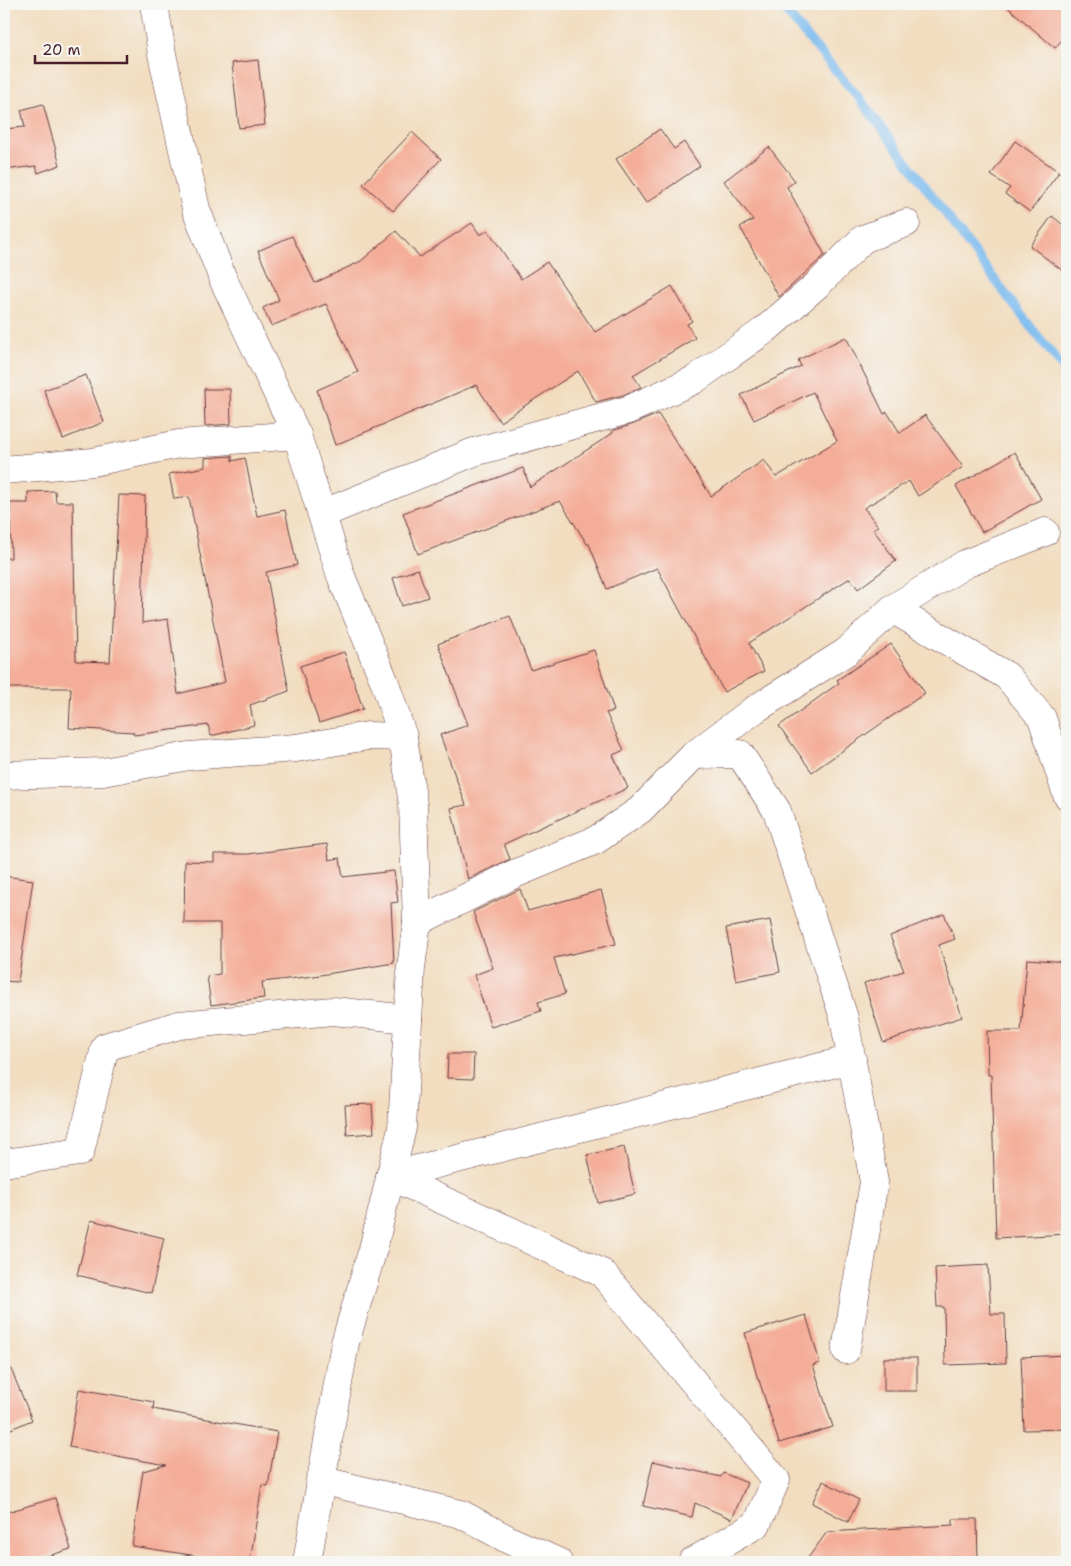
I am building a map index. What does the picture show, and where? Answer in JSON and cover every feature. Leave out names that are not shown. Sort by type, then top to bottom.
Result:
[{"type":"street","points":[[154,4],[162,54],[196,209],[223,279],[297,435],[341,576],[385,683],[403,737],[413,805],[417,922],[408,1019],[402,1128],[373,1249],[345,1343],[306,1562]]},
{"type":"street","points":[[322,514],[474,452],[628,410],[694,380],[765,330],[818,284],[863,239],[906,223]]},
{"type":"street","points":[[4,470],[93,462],[179,444],[297,435]]},
{"type":"street","points":[[417,922],[512,875],[596,840],[640,810],[694,755],[754,710],[846,652],[892,609],[965,564],[1045,532]]},
{"type":"street","points":[[892,609],[1008,676],[1042,718],[1067,795]]},
{"type":"street","points":[[4,775],[103,772],[189,756],[296,748],[368,736],[403,737]]},
{"type":"street","points":[[694,755],[740,754],[777,811],[844,1018],[874,1182],[846,1350]]},
{"type":"street","points":[[4,1163],[80,1152],[105,1047],[179,1025],[333,1012],[408,1019]]},
{"type":"street","points":[[390,1176],[852,1059]]},
{"type":"street","points":[[390,1176],[602,1273],[776,1480],[757,1524],[692,1562]]},
{"type":"street","points":[[320,1480],[461,1514],[511,1541],[558,1562]]},
{"type":"building","points":[[1004,4],[1067,4],[1067,34],[1055,48]]},
{"type":"building","points":[[258,60],[265,125],[239,128],[232,63]]},
{"type":"building","points":[[43,104],[60,165],[38,173],[36,166],[4,170],[4,129],[25,127],[21,110]]},
{"type":"building","points":[[660,129],[674,149],[684,142],[700,166],[646,203],[616,159]]},
{"type":"building","points":[[412,132],[441,159],[393,211],[363,184]]},
{"type":"building","points":[[1015,141],[1059,172],[1030,212],[1005,194],[1010,188],[991,175]]},
{"type":"building","points":[[769,147],[795,181],[787,187],[825,255],[779,297],[740,227],[753,220],[724,181]]},
{"type":"building","points":[[1052,216],[1067,228],[1067,274],[1030,246]]},
{"type":"building","points":[[472,223],[480,235],[488,230],[521,279],[547,262],[595,332],[672,286],[692,321],[687,324],[695,338],[633,375],[641,387],[623,395],[596,402],[578,371],[500,422],[476,385],[335,445],[317,390],[358,372],[326,304],[271,326],[263,308],[279,300],[258,251],[292,236],[315,283],[361,261],[396,231],[420,257]]},
{"type":"building","points":[[846,337],[884,414],[887,412],[900,433],[925,415],[963,467],[918,496],[909,481],[864,508],[878,526],[873,529],[896,561],[858,589],[850,578],[749,643],[764,671],[724,692],[657,568],[607,589],[589,544],[587,544],[560,501],[418,554],[403,513],[523,468],[530,487],[613,433],[612,431],[658,414],[711,496],[764,460],[776,477],[837,441],[813,392],[754,420],[741,395],[801,366],[798,360]]},
{"type":"building","points":[[86,375],[104,422],[63,439],[44,390]]},
{"type":"building","points":[[204,389],[230,389],[231,424],[205,426]]},
{"type":"building","points":[[1015,452],[1041,499],[982,532],[956,486]]},
{"type":"building","points":[[232,456],[232,461],[245,458],[257,516],[285,510],[297,565],[266,572],[289,691],[250,705],[254,725],[211,736],[208,725],[134,735],[133,732],[69,728],[71,688],[4,688],[4,558],[11,558],[10,503],[28,503],[28,492],[55,491],[56,502],[73,502],[76,661],[110,662],[119,495],[145,496],[142,623],[168,619],[178,694],[225,682],[189,497],[174,499],[169,474],[205,467],[205,458]]},
{"type":"building","points":[[418,569],[428,597],[402,606],[393,578]]},
{"type":"building","points":[[510,616],[531,670],[594,650],[614,711],[606,713],[624,750],[613,755],[628,788],[504,844],[510,859],[468,879],[451,808],[466,805],[440,735],[468,725],[438,644]]},
{"type":"building","points":[[891,644],[925,693],[812,772],[779,726],[839,683],[837,680]]},
{"type":"building","points":[[344,652],[363,709],[319,723],[300,666]]},
{"type":"building","points":[[327,844],[329,860],[340,858],[343,877],[394,871],[398,902],[391,903],[394,963],[262,982],[264,998],[211,1005],[207,976],[220,974],[220,923],[184,923],[185,861],[214,862],[214,854],[248,854]]},
{"type":"building","points":[[4,876],[33,880],[18,982],[4,981]]},
{"type":"building","points":[[520,889],[528,911],[601,890],[616,944],[554,958],[565,994],[538,1002],[541,1011],[491,1027],[474,975],[493,968],[473,912]]},
{"type":"building","points":[[944,914],[955,939],[939,945],[962,1017],[883,1042],[864,983],[904,971],[890,936]]},
{"type":"building","points":[[770,920],[780,972],[736,981],[726,928]]},
{"type":"building","points":[[1027,959],[1067,962],[1067,1234],[996,1238],[991,1075],[988,1075],[987,1031],[1021,1031]]},
{"type":"building","points":[[448,1054],[474,1054],[473,1079],[447,1078]]},
{"type":"building","points":[[372,1104],[374,1133],[347,1135],[345,1105]]},
{"type":"building","points":[[624,1147],[635,1194],[598,1203],[587,1155]]},
{"type":"building","points":[[91,1220],[164,1238],[151,1293],[77,1275]]},
{"type":"building","points":[[988,1265],[991,1314],[1005,1314],[1006,1363],[945,1365],[944,1307],[937,1307],[935,1268]]},
{"type":"building","points":[[806,1315],[820,1363],[813,1365],[833,1427],[779,1443],[745,1333]]},
{"type":"building","points":[[4,1352],[32,1420],[4,1432]]},
{"type":"building","points":[[1067,1355],[1067,1429],[1024,1430],[1021,1357]]},
{"type":"building","points":[[884,1358],[917,1358],[917,1391],[884,1391]]},
{"type":"building","points":[[79,1389],[154,1402],[153,1409],[277,1432],[268,1486],[262,1485],[250,1562],[237,1562],[132,1546],[143,1471],[166,1465],[69,1447]]},
{"type":"building","points":[[653,1461],[721,1477],[723,1473],[747,1483],[732,1519],[695,1503],[692,1517],[643,1506]]},
{"type":"building","points":[[823,1481],[859,1500],[848,1522],[812,1503]]},
{"type":"building","points":[[55,1498],[71,1549],[28,1562],[4,1562],[4,1513]]},
{"type":"building","points":[[953,1519],[977,1519],[978,1562],[955,1562],[955,1556],[851,1562],[805,1562],[827,1532],[953,1525]]},
{"type":"waterway","points":[[779,4],[860,99],[1067,373]]}]
